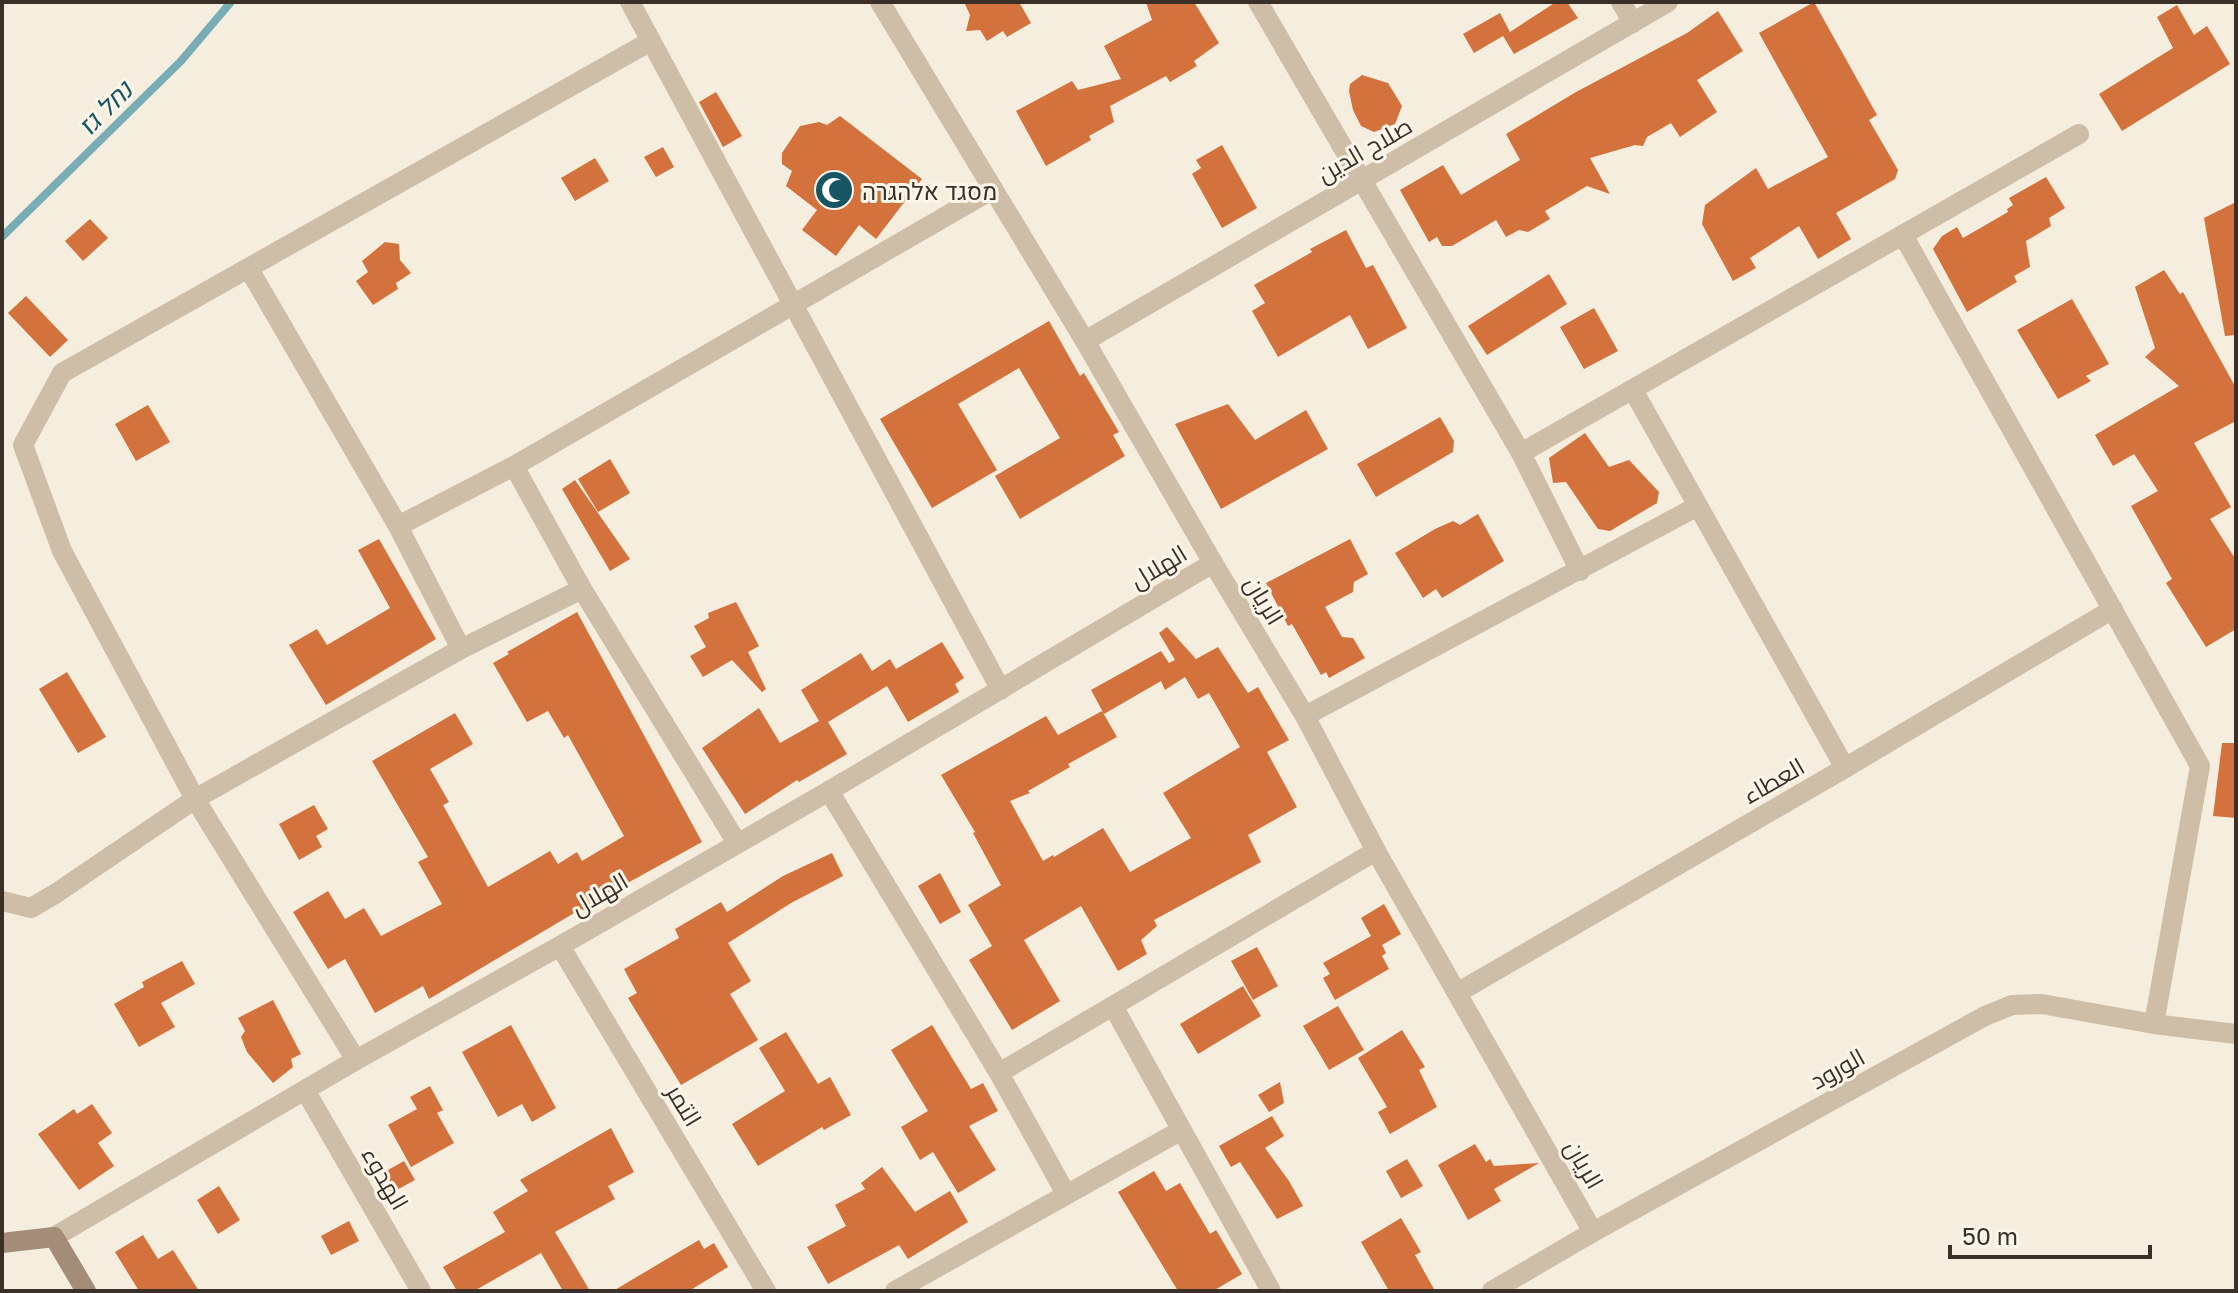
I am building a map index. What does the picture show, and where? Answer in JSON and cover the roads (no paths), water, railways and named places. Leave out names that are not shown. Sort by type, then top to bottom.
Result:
[{"type":"street","points":[[630,2],[1001,690]]},
{"type":"street","name":"الريان","points":[[880,2],[1085,341],[1305,716],[1376,851],[1593,1232]]},
{"type":"street","points":[[1258,2],[1521,453],[1580,571]]},
{"type":"street","points":[[1621,2],[1633,23]]},
{"type":"street","name":"صلاح الدين","points":[[1085,341],[1668,2]]},
{"type":"street","points":[[356,1060],[195,799],[62,551],[23,445],[62,373],[651,41]]},
{"type":"street","points":[[1521,453],[2079,134]]},
{"type":"street","points":[[398,526],[514,466],[993,189]]},
{"type":"street","points":[[1903,235],[2200,766],[2154,1024]]},
{"type":"street","points":[[249,269],[398,526],[461,649]]},
{"type":"street","points":[[1633,390],[1845,768]]},
{"type":"street","points":[[514,466],[582,589],[737,843]]},
{"type":"street","points":[[1305,716],[1698,506]]},
{"type":"street","name":"الهلال","points":[[2,1243],[54,1237],[356,1060],[829,791],[1213,563]]},
{"type":"street","points":[[2,901],[31,908],[195,799],[461,649],[582,589]]},
{"type":"street","name":"العطاء","points":[[1457,993],[2113,609]]},
{"type":"street","points":[[829,791],[999,1073],[1066,1194]]},
{"type":"street","points":[[999,1073],[1376,851]]},
{"type":"street","name":"التمر","points":[[560,946],[766,1291]]},
{"type":"street","name":"الورود","points":[[1492,1291],[1985,1016],[2012,1005],[2042,1004],[2154,1024],[2236,1034]]},
{"type":"street","points":[[1113,1006],[1271,1291]]},
{"type":"street","name":"الهدوء","points":[[305,1090],[421,1291]]},
{"type":"street","points":[[895,1291],[1180,1131]]},
{"type":"street","points":[[54,1237],[86,1291]]},
{"type":"waterway","name":"נחל גז","points":[[2,237],[181,61],[231,2]]},
{"type":"place","name":"מסגד אלהגרה","points":[[834,190]]}]
